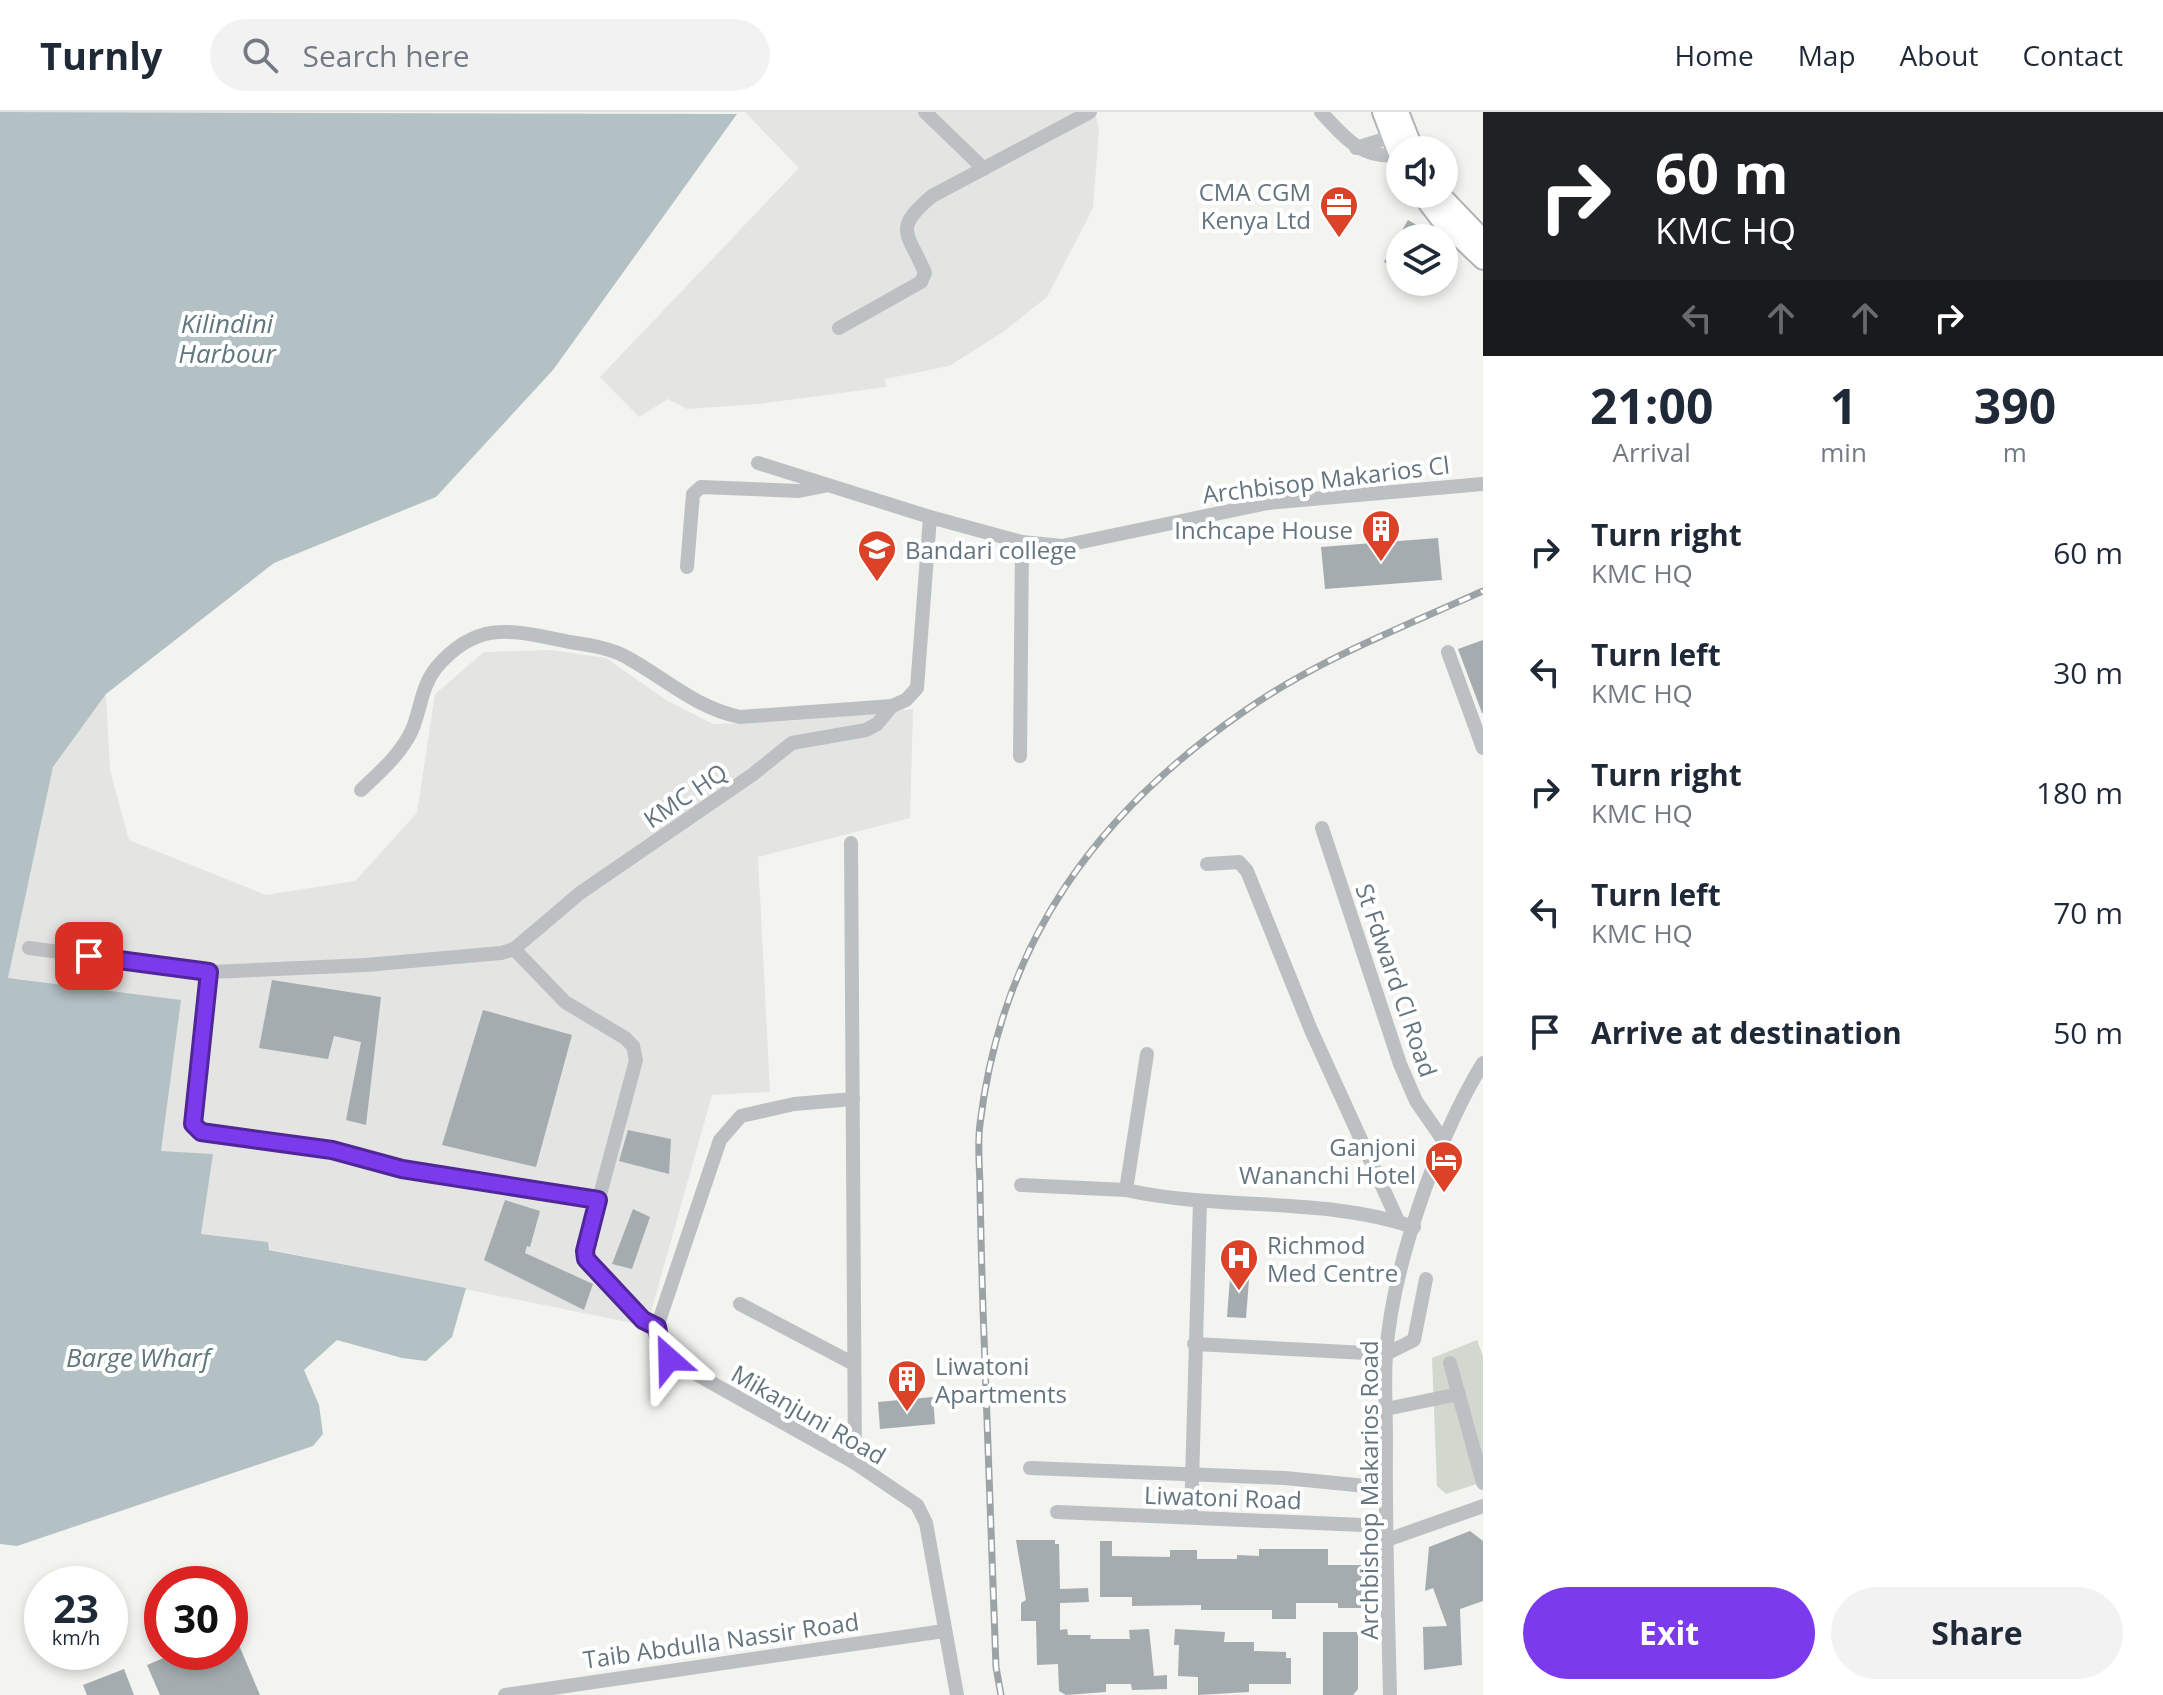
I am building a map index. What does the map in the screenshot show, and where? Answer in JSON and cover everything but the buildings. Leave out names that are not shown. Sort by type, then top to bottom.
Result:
[{"type":"main road","points":[[1382,112],[1398,134]]},
{"type":"main road","points":[[1398,134],[1399,112]]},
{"type":"main road","points":[[1432,208],[1483,260]]},
{"type":"main road","points":[[1453,208],[1483,239]]},
{"type":"street","points":[[925,112],[984,169]]},
{"type":"street","points":[[839,328],[921,282],[925,273],[907,238],[908,218],[932,196],[1090,112]]},
{"type":"street","points":[[1321,112],[1356,149],[1386,156]]},
{"type":"street","points":[[1356,149],[1398,134]]},
{"type":"street","name":"Archbisop Makarios Cl","points":[[758,463],[930,517],[1022,542],[1062,546],[1268,503],[1483,484]]},
{"type":"street","points":[[687,567],[693,494],[701,487],[799,491],[829,485]]},
{"type":"street","name":"KMC HQ","points":[[514,949],[580,893],[752,775],[792,743],[866,730],[877,724],[892,706],[906,700],[917,688],[930,517]]},
{"type":"street","points":[[1020,756],[1022,542]]},
{"type":"street","points":[[361,790],[393,759],[410,734],[419,713],[421,695],[435,670],[459,646],[507,629],[604,648],[625,656],[692,700],[720,713],[740,717],[892,706]]},
{"type":"street","points":[[1448,652],[1483,748]]},
{"type":"street","name":"St Fdward Cl Road","points":[[1322,828],[1400,1064],[1416,1101],[1443,1140]]},
{"type":"street","points":[[851,843],[855,1463]]},
{"type":"street","points":[[1207,864],[1239,862],[1247,871],[1311,1030],[1398,1221]]},
{"type":"street","points":[[29,948],[209,972],[366,965],[486,955],[514,949],[565,1002],[633,1046],[636,1060],[585,1251],[586,1259],[643,1320],[657,1327],[720,1140],[737,1118],[794,1104],[853,1099]]},
{"type":"street","points":[[209,972],[193,1124],[201,1132],[332,1150],[402,1169],[598,1200]]},
{"type":"street","points":[[1126,1190],[1147,1054]]},
{"type":"street","name":"Archbishop Makarios Road","points":[[1390,1695],[1386,1354],[1397,1292],[1414,1227],[1443,1140],[1461,1099],[1483,1063]]},
{"type":"street","points":[[1021,1185],[1126,1190],[1200,1201],[1348,1213],[1398,1221],[1414,1227]]},
{"type":"street","points":[[1191,1517],[1200,1201]]},
{"type":"street","points":[[1194,1344],[1386,1354],[1414,1340],[1426,1279]]},
{"type":"street","points":[[740,1304],[854,1364]]},
{"type":"street","name":"Mikanjuni Road","points":[[657,1327],[662,1352],[669,1359],[855,1463],[917,1505],[923,1513],[957,1695]]},
{"type":"street","points":[[1450,1363],[1483,1483]]},
{"type":"street","points":[[1386,1409],[1459,1394]]},
{"type":"street","points":[[1030,1468],[1285,1478],[1386,1488]]},
{"type":"street","points":[[1386,1533],[1483,1506]]},
{"type":"street","name":"Liwatoni Road","points":[[1057,1512],[1191,1517],[1386,1533]]},
{"type":"street","name":"Taib Abdulla Nassir Road","points":[[505,1695],[944,1631]]},
{"type":"shaded area","points":[[745,112],[1095,112],[1099,129],[1093,208],[1047,297],[1003,332],[949,366],[885,379],[886,387],[758,404],[687,409],[668,399],[639,417],[600,377],[799,168]]},
{"type":"shaded area","points":[[552,650],[606,658],[666,700],[713,724],[791,721],[913,709],[910,818],[758,857],[770,1092],[712,1095],[647,1326],[268,1249],[268,1242],[200,1234],[161,1151],[8,978],[53,767],[106,694],[110,770],[129,840],[266,895],[355,881],[417,813],[435,694],[484,652]]},
{"type":"shaded area","points":[[1477,1340],[1483,1356],[1483,1482],[1446,1494],[1437,1486],[1432,1358]]},
{"type":"water","name":"Kilindini Harbour","points":[[0,112],[737,114],[553,370],[436,497],[274,563],[106,694],[53,767],[8,978],[181,1000],[161,1151],[213,1154],[201,1234],[268,1242],[269,1250],[466,1288],[452,1337],[426,1361],[402,1358],[337,1340],[304,1370],[319,1405],[323,1434],[313,1446],[17,1546],[0,1544]]},
{"type":"railway","points":[[1001,1695],[996,1667],[979,1141],[992,1058],[1010,996],[1035,939],[1065,887],[1102,838],[1145,792],[1193,750],[1246,710],[1303,675],[1483,591]]},
{"type":"place","name":"CMA CGM Kenya Ltd","points":[[1339,239]]},
{"type":"place","name":"Inchcape House","points":[[1381,563]]},
{"type":"place","name":"Bandari college","points":[[877,583]]},
{"type":"place","name":"Ganjoni Wananchi Hotel","points":[[1444,1194]]},
{"type":"place","name":"Richmod Med Centre","points":[[1239,1292]]},
{"type":"place","name":"Liwatoni Apartments","points":[[907,1413]]},
{"type":"route","points":[[89,956],[209,972],[193,1124],[201,1132],[332,1150],[402,1169],[598,1200],[585,1251],[586,1259],[643,1320],[657,1327],[662,1352],[669,1359]]},
{"type":"water label","name":"Barge Wharf","points":[[138,1357]]}]
